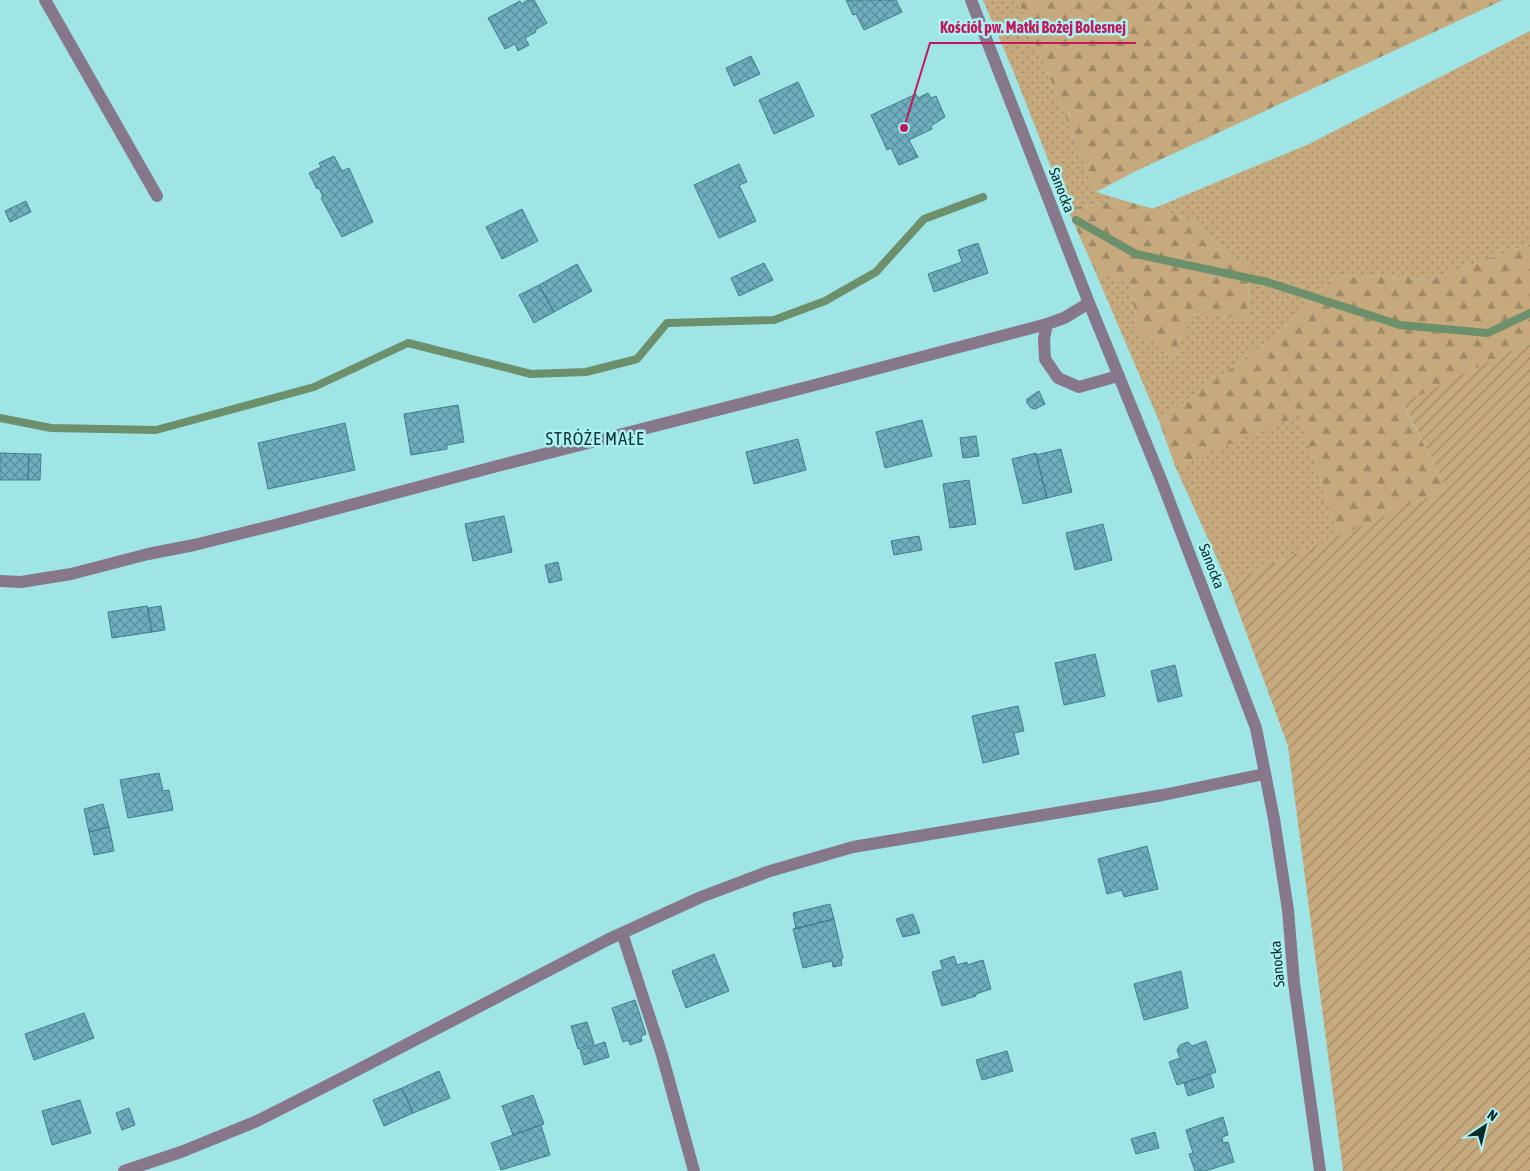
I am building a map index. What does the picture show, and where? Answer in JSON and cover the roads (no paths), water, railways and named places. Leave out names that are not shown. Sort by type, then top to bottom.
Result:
[{"type":"street","points":[[45,0],[157,196]]},
{"type":"street","name":"Sanocka","points":[[971,0],[1089,303],[1162,482],[1256,728],[1274,819],[1288,910],[1294,983],[1320,1171]]},
{"type":"street","points":[[0,581],[21,582],[71,574],[148,554],[266,528],[1048,324],[1064,318],[1089,303]]},
{"type":"street","points":[[1048,324],[1044,339],[1045,359],[1058,378],[1078,387],[1118,376]]},
{"type":"street","points":[[124,1171],[181,1152],[257,1121],[622,933],[700,897],[770,871],[853,847],[1164,795],[1264,774]]},
{"type":"street","points":[[622,933],[662,1055],[694,1171]]},
{"type":"waterway","points":[[0,418],[51,428],[156,430],[314,387],[408,343],[531,374],[586,372],[637,359],[667,323],[774,320],[825,301],[876,272],[924,219],[983,197]]},
{"type":"waterway","points":[[1076,220],[1136,254],[1267,282],[1400,325],[1488,333],[1530,313]]},
{"type":"place","name":"Kościół pw. Matki Bożej Bolesnej","points":[[904,128]]},
{"type":"district","name":"STRÓŻE MAŁE","points":[[595,438]]}]
